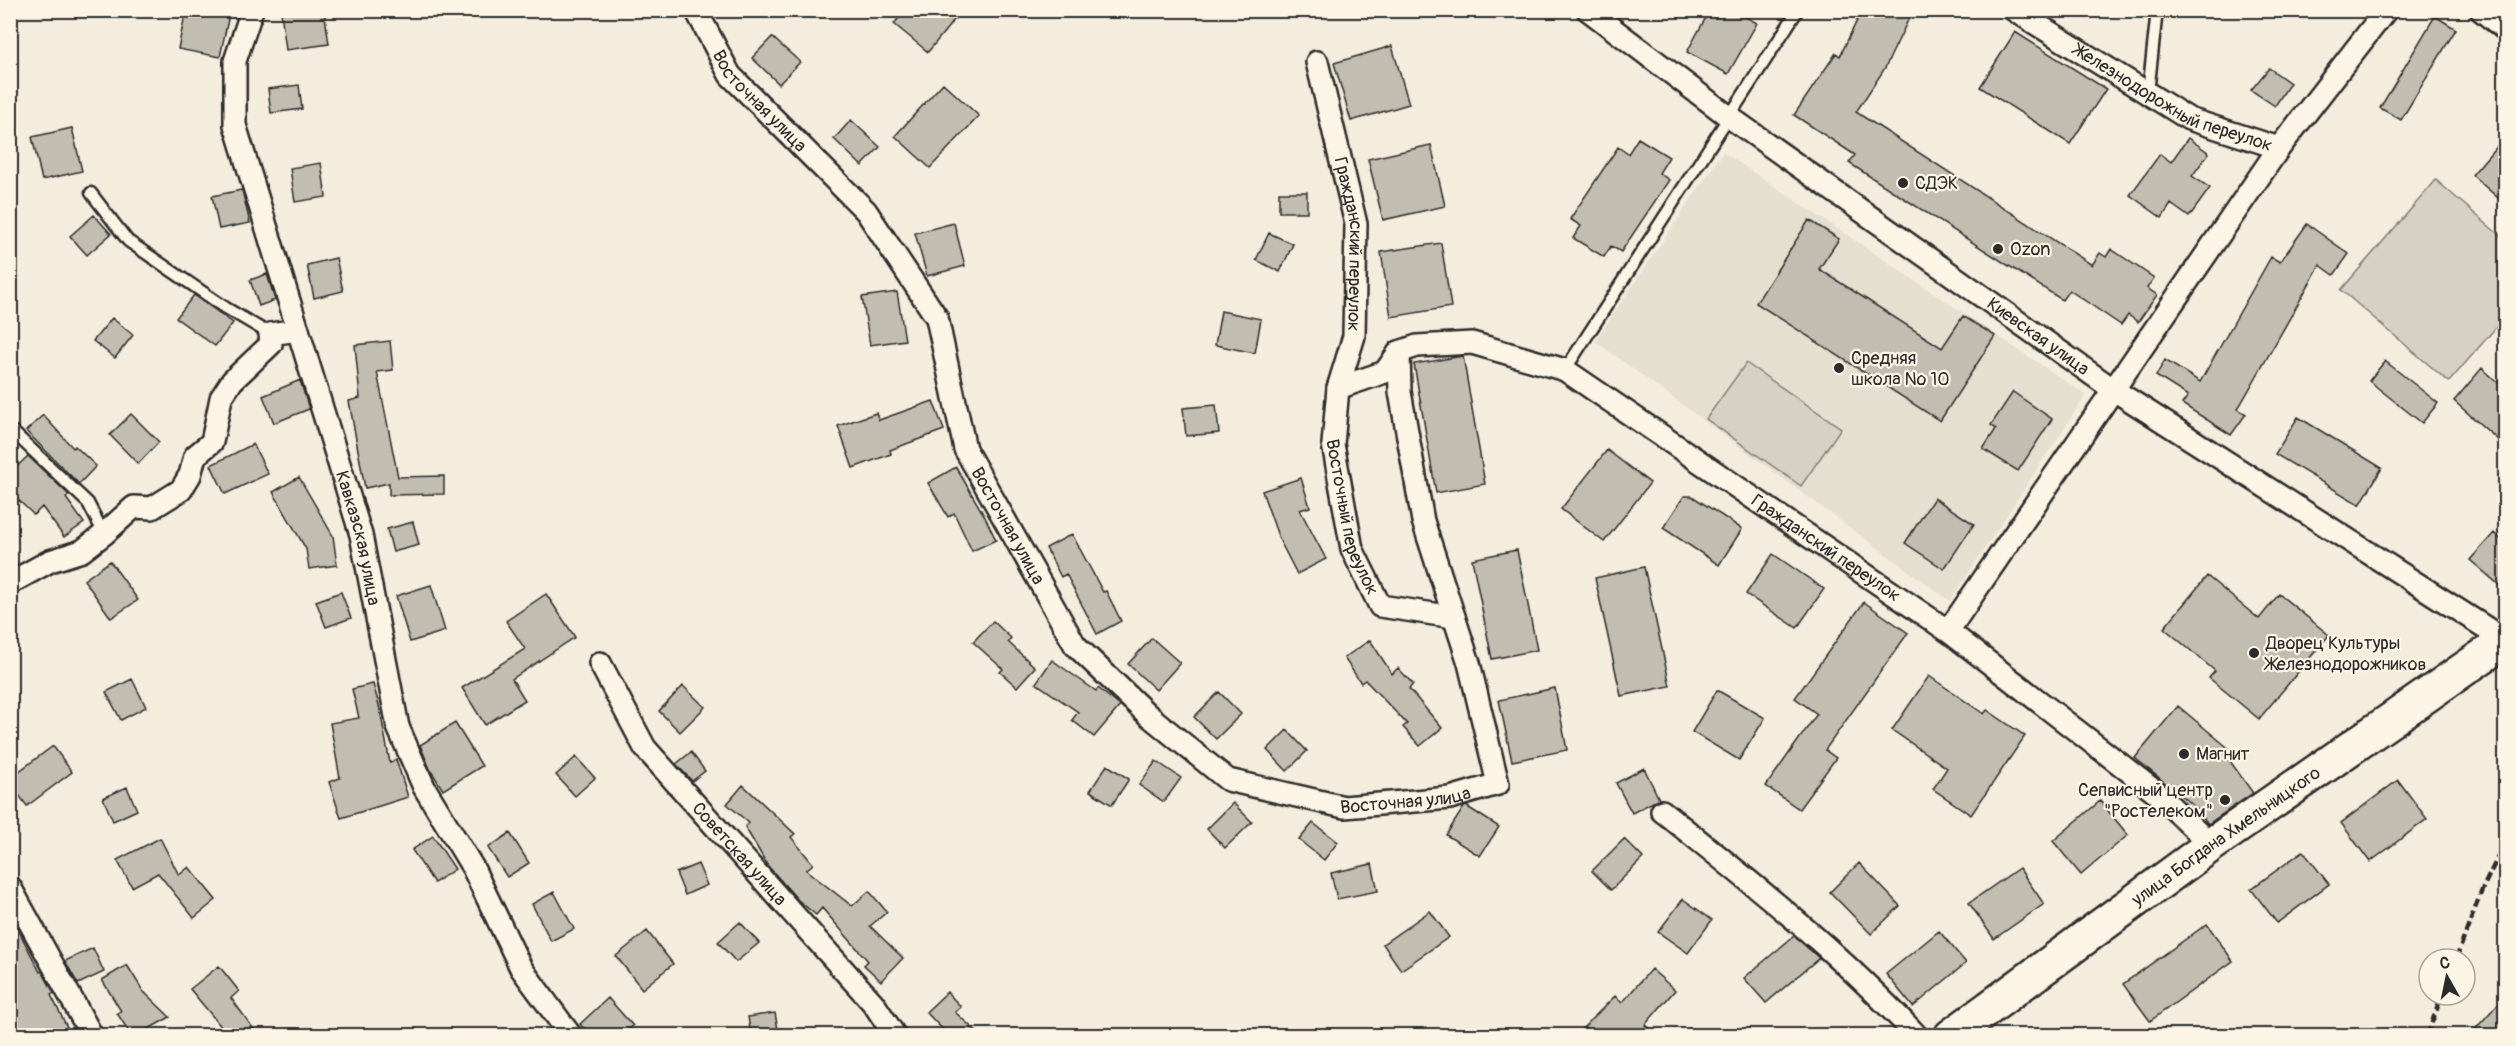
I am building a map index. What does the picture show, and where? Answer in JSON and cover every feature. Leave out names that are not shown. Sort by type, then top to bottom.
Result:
[{"type":"main road","name":"улица Богдана Хмельницкого","points":[[1951,1035],[2211,845],[2505,640]]},
{"type":"street","name":"Кавказская улица","points":[[252,10],[235,61],[235,125],[361,535],[398,727],[424,787],[473,868],[522,968],[571,1035]]},
{"type":"street","name":"Восточная улица","points":[[696,10],[730,75],[866,211],[937,318],[966,449],[1075,645],[1148,715],[1228,780],[1344,807],[1450,798],[1498,784],[1469,663],[1454,617]]},
{"type":"street","name":"Киевская улица","points":[[1588,10],[1728,116],[2114,390],[2505,640]]},
{"type":"street","name":"Железнодорожный переулок","points":[[2014,10],[2189,119],[2278,148],[2386,10]]},
{"type":"street","points":[[2481,10],[2505,30]]},
{"type":"street","name":"Гражданский переулок","points":[[1317,62],[1356,224],[1354,336],[1338,388]]},
{"type":"street","points":[[1947,631],[2278,148]]},
{"type":"street","points":[[10,583],[50,561],[82,551],[134,507],[152,508],[181,490],[190,475],[195,456],[212,442],[221,398],[232,381],[271,344],[270,334],[297,330]]},
{"type":"street","name":"Гражданский переулок","points":[[1399,352],[1417,346],[1472,343],[1565,370],[1947,631],[2156,792],[2211,845]]},
{"type":"street","points":[[1338,388],[1385,372],[1399,352]]},
{"type":"street","points":[[1399,352],[1400,392],[1423,521],[1454,617]]},
{"type":"street","name":"Восточный переулок","points":[[1338,388],[1333,444],[1346,514],[1353,549],[1380,606],[1454,617]]},
{"type":"street","name":"Советская улица","points":[[600,663],[645,748],[874,1004],[895,1035]]},
{"type":"street","points":[[1662,811],[1782,907],[1873,989],[1917,1035]]},
{"type":"street","points":[[10,887],[92,1035]]},
{"type":"lane","points":[[1565,370],[1798,10]]},
{"type":"lane","points":[[2148,93],[2157,10]]},
{"type":"lane","points":[[91,193],[128,242],[226,308],[270,334]]},
{"type":"lane","points":[[10,429],[88,503],[104,534]]},
{"type":"shaded area","name":"Средняя школа № 10","points":[[1723,152],[2086,395],[1950,601],[1595,341]]},
{"type":"shaded area","points":[[2436,180],[2505,240],[2505,317],[2449,382],[2341,290]]},
{"type":"shaded area","points":[[1746,363],[1841,428],[1801,486],[1706,419]]},
{"type":"building","points":[[186,10],[230,10],[220,57],[178,49]]},
{"type":"building","points":[[324,10],[329,44],[286,50],[281,12]]},
{"type":"building","points":[[905,10],[962,10],[928,52],[894,24]]},
{"type":"building","points":[[1710,10],[1733,10],[1757,23],[1728,74],[1687,52]]},
{"type":"building","points":[[1862,10],[1913,10],[1885,68],[1856,112],[2092,265],[2100,253],[2106,257],[2111,249],[2154,278],[2147,288],[2157,295],[2138,322],[2128,315],[2121,325],[2069,290],[2062,300],[1849,163],[1855,155],[1794,115],[1836,53],[1840,56]]},
{"type":"building","points":[[2435,16],[2456,29],[2401,120],[2380,108]]},
{"type":"building","points":[[2015,32],[2106,89],[2070,144],[1980,87]]},
{"type":"building","points":[[772,37],[800,62],[779,84],[752,58]]},
{"type":"building","points":[[1392,46],[1409,104],[1351,121],[1334,63]]},
{"type":"building","points":[[2269,68],[2290,83],[2275,106],[2251,90]]},
{"type":"building","points":[[943,83],[979,116],[930,168],[895,136]]},
{"type":"building","points":[[299,85],[302,109],[271,113],[268,89]]},
{"type":"building","points":[[851,120],[880,147],[862,166],[834,139]]},
{"type":"building","points":[[72,128],[82,171],[42,180],[32,137]]},
{"type":"building","points":[[2505,136],[2505,204],[2472,175]]},
{"type":"building","points":[[1638,138],[1669,157],[1659,173],[1669,180],[1621,252],[1611,246],[1604,257],[1573,238],[1581,226],[1570,219],[1618,147],[1628,154]]},
{"type":"building","points":[[2188,138],[2209,153],[2192,176],[2210,188],[2189,217],[2171,204],[2162,218],[2130,195],[2160,154],[2171,162]]},
{"type":"building","points":[[1431,145],[1445,206],[1383,220],[1368,159]]},
{"type":"building","points":[[321,163],[326,197],[295,202],[290,168]]},
{"type":"building","points":[[242,190],[250,223],[219,229],[212,196]]},
{"type":"building","points":[[1279,192],[1307,192],[1307,212],[1279,212]]},
{"type":"building","points":[[94,215],[111,234],[87,255],[70,236]]},
{"type":"building","points":[[1809,220],[1839,239],[1819,269],[1942,348],[1963,316],[1995,336],[1940,421],[1756,303]]},
{"type":"building","points":[[954,223],[965,266],[927,276],[915,233]]},
{"type":"building","points":[[2307,224],[2349,254],[2334,275],[2320,265],[2238,409],[2246,414],[2231,435],[2182,404],[2188,396],[2156,376],[2165,360],[2200,382],[2271,257],[2280,262]]},
{"type":"building","points":[[1269,233],[1293,244],[1280,272],[1256,260]]},
{"type":"building","points":[[1441,243],[1451,307],[1391,317],[1381,252]]},
{"type":"building","points":[[336,258],[343,291],[314,298],[307,265]]},
{"type":"building","points":[[267,274],[275,300],[259,306],[250,280]]},
{"type":"building","points":[[897,292],[905,340],[870,345],[862,297]]},
{"type":"building","points":[[194,295],[233,323],[215,346],[176,318]]},
{"type":"building","points":[[1221,311],[1261,319],[1255,353],[1215,345]]},
{"type":"building","points":[[112,318],[133,335],[115,358],[93,341]]},
{"type":"building","points":[[390,341],[393,370],[377,372],[398,477],[444,476],[444,494],[389,495],[389,483],[365,488],[349,401],[360,398],[355,345]]},
{"type":"building","points":[[1463,356],[1485,484],[1436,493],[1414,364]]},
{"type":"building","points":[[2385,361],[2438,403],[2422,423],[2369,381]]},
{"type":"building","points":[[2482,368],[2505,389],[2505,446],[2454,401]]},
{"type":"building","points":[[300,380],[309,409],[274,423],[263,396]]},
{"type":"building","points":[[2013,392],[2052,419],[2018,471],[1983,449],[1996,429],[1991,425]]},
{"type":"building","points":[[933,401],[944,430],[890,450],[891,454],[853,468],[838,426],[876,413],[879,420]]},
{"type":"building","points":[[1216,405],[1219,433],[1186,436],[1183,408]]},
{"type":"building","points":[[131,414],[159,442],[138,464],[110,435]]},
{"type":"building","points":[[43,415],[73,448],[75,446],[96,466],[79,484],[26,431]]},
{"type":"building","points":[[2298,417],[2382,468],[2360,505],[2275,454]]},
{"type":"building","points":[[253,444],[268,474],[225,494],[211,465]]},
{"type":"building","points":[[1607,450],[1650,483],[1604,542],[1561,509]]},
{"type":"building","points":[[28,456],[69,495],[66,498],[84,523],[64,537],[42,507],[34,515],[10,492],[10,473]]},
{"type":"building","points":[[956,467],[996,540],[972,551],[954,513],[948,517],[928,483]]},
{"type":"building","points":[[299,477],[333,536],[337,565],[309,569],[306,549],[273,492]]},
{"type":"building","points":[[1301,478],[1310,507],[1300,510],[1326,559],[1297,574],[1279,539],[1262,491]]},
{"type":"building","points":[[1684,496],[1692,496],[1742,529],[1719,565],[1663,528]]},
{"type":"building","points":[[1934,498],[1974,524],[1944,569],[1905,543]]},
{"type":"building","points":[[413,522],[419,545],[393,552],[387,529]]},
{"type":"building","points":[[2494,533],[2505,543],[2505,590],[2470,560]]},
{"type":"building","points":[[1072,534],[1121,621],[1097,634],[1066,574],[1061,577],[1046,548]]},
{"type":"building","points":[[1517,550],[1537,650],[1492,659],[1472,559]]},
{"type":"building","points":[[1773,554],[1824,589],[1797,628],[1746,594]]},
{"type":"building","points":[[110,561],[138,600],[111,618],[84,580]]},
{"type":"building","points":[[1644,567],[1670,686],[1621,696],[1595,578]]},
{"type":"building","name":"Дворец Культуры Железнодорожников","points":[[2207,576],[2259,619],[2279,594],[2329,635],[2259,719],[2209,678],[2215,671],[2164,628]]},
{"type":"building","points":[[431,585],[445,631],[410,642],[396,596]]},
{"type":"building","points":[[341,592],[351,618],[326,627],[316,601]]},
{"type":"building","points":[[546,594],[575,637],[512,679],[525,700],[485,725],[462,688],[525,649],[506,621]]},
{"type":"building","points":[[1864,602],[1908,633],[1825,750],[1836,758],[1799,809],[1766,786],[1817,714],[1795,698]]},
{"type":"building","points":[[993,621],[1011,638],[1008,642],[1035,667],[1017,687],[1000,672],[1003,669],[973,642]]},
{"type":"building","points":[[1152,638],[1180,663],[1156,690],[1128,664]]},
{"type":"building","points":[[1370,640],[1392,674],[1398,668],[1413,684],[1409,689],[1442,728],[1420,746],[1403,727],[1407,724],[1365,680],[1361,683],[1344,658]]},
{"type":"building","points":[[1052,660],[1096,691],[1098,688],[1120,706],[1094,737],[1072,720],[1078,712],[1036,683]]},
{"type":"building","points":[[1929,676],[1984,714],[1987,710],[2025,736],[1971,815],[1933,789],[1947,768],[1892,730]]},
{"type":"building","points":[[132,679],[146,707],[121,720],[106,692]]},
{"type":"building","points":[[373,684],[390,763],[396,759],[408,797],[341,818],[329,782],[340,778],[330,723],[359,718],[352,689]]},
{"type":"building","points":[[683,686],[705,707],[680,732],[659,711]]},
{"type":"building","points":[[1555,688],[1567,750],[1512,761],[1499,700]]},
{"type":"building","points":[[1717,690],[1765,718],[1739,760],[1692,732]]},
{"type":"building","points":[[1219,692],[1241,714],[1216,739],[1194,717]]},
{"type":"building","name":"Магнит","points":[[2178,706],[2232,751],[2227,757],[2253,793],[2208,824],[2197,809],[2135,758]]},
{"type":"building","points":[[455,723],[482,766],[443,790],[430,769],[420,745]]},
{"type":"building","points":[[1287,730],[1307,751],[1287,771],[1267,750]]},
{"type":"building","points":[[53,746],[72,772],[27,806],[10,783],[10,778]]},
{"type":"building","points":[[691,752],[705,771],[692,781],[676,764]]},
{"type":"building","points":[[576,757],[595,778],[575,796],[556,775]]},
{"type":"building","points":[[1156,761],[1181,778],[1164,802],[1139,785]]},
{"type":"building","points":[[1107,765],[1129,779],[1112,805],[1090,791]]},
{"type":"building","points":[[1644,768],[1659,799],[1632,813],[1616,783]]},
{"type":"building","points":[[2398,780],[2427,819],[2370,862],[2341,823]]},
{"type":"building","points":[[743,785],[795,834],[791,837],[813,864],[806,870],[852,906],[869,891],[887,912],[870,926],[903,958],[881,981],[864,965],[868,961],[822,908],[816,915],[798,900],[768,866],[745,827],[749,823],[727,804]]},
{"type":"building","points":[[127,787],[137,810],[113,821],[103,798]]},
{"type":"building","points":[[2100,801],[2128,835],[2081,875],[2053,841]]},
{"type":"building","points":[[1233,803],[1252,822],[1225,848],[1207,829]]},
{"type":"building","points":[[1466,806],[1499,827],[1480,856],[1446,835]]},
{"type":"building","points":[[1313,823],[1338,842],[1324,860],[1299,840]]},
{"type":"building","points":[[510,833],[529,863],[507,877],[488,848]]},
{"type":"building","points":[[433,836],[455,869],[434,883],[412,850]]},
{"type":"building","points":[[160,838],[179,875],[189,867],[216,900],[194,918],[158,873],[132,887],[117,860]]},
{"type":"building","points":[[1624,839],[1643,858],[1611,890],[1592,871]]},
{"type":"building","points":[[2303,851],[2329,884],[2277,923],[2251,889]]},
{"type":"building","points":[[1859,863],[1900,906],[1871,934],[1830,892]]},
{"type":"building","points":[[698,864],[707,885],[685,895],[676,873]]},
{"type":"building","points":[[1372,864],[1378,891],[1337,899],[1331,873]]},
{"type":"building","points":[[2019,868],[2044,904],[1994,939],[1969,903]]},
{"type":"building","points":[[554,892],[574,929],[551,941],[532,904]]},
{"type":"building","points":[[1683,899],[1712,920],[1688,953],[1658,932]]},
{"type":"building","points":[[1430,911],[1449,937],[1401,970],[1383,944]]},
{"type":"building","points":[[10,914],[40,972],[42,971],[54,993],[51,995],[71,1035],[10,1035]]},
{"type":"building","points":[[740,922],[759,943],[736,962],[718,942]]},
{"type":"building","points":[[2207,924],[2233,961],[2150,1021],[2123,984]]},
{"type":"building","points":[[647,931],[673,964],[642,989],[616,956]]},
{"type":"building","points":[[1939,931],[1966,963],[1913,1007],[1886,974]]},
{"type":"building","points":[[1794,936],[1819,958],[1766,1003],[1744,978]]},
{"type":"building","points":[[93,948],[104,972],[78,984],[65,961]]},
{"type":"building","points":[[127,965],[143,991],[170,1017],[138,1035],[131,1035],[117,1013],[121,1011],[102,980]]},
{"type":"building","points":[[219,966],[239,991],[231,998],[258,1035],[228,1035],[190,989]]},
{"type":"building","points":[[1651,969],[1675,990],[1645,1025],[1657,1035],[1576,1035],[1615,996],[1622,1003]]},
{"type":"building","points":[[947,992],[961,1007],[955,1012],[980,1035],[948,1035],[926,1012]]},
{"type":"building","points":[[2505,996],[2505,1035],[2470,1035]]},
{"type":"building","points":[[608,998],[633,1026],[622,1035],[590,1035],[580,1024]]},
{"type":"building","points":[[775,1013],[779,1035],[751,1035],[748,1017]]},
{"type":"railway","points":[[2461,947],[2482,890],[2506,840]]},
{"type":"railway","points":[[2427,1036],[2438,1007]]},
{"type":"place","name":"СДЭК","points":[[1903,183]]},
{"type":"place","name":"Ozon","points":[[1998,249]]},
{"type":"place","name":"Средняя школа № 10","points":[[1839,368]]},
{"type":"place","name":"Дворец Культуры Железнодорожников","points":[[2254,653]]},
{"type":"place","name":"Магнит","points":[[2184,754]]},
{"type":"place","name":"Сепвисный центр \"Ростелеком\"","points":[[2225,800]]}]
